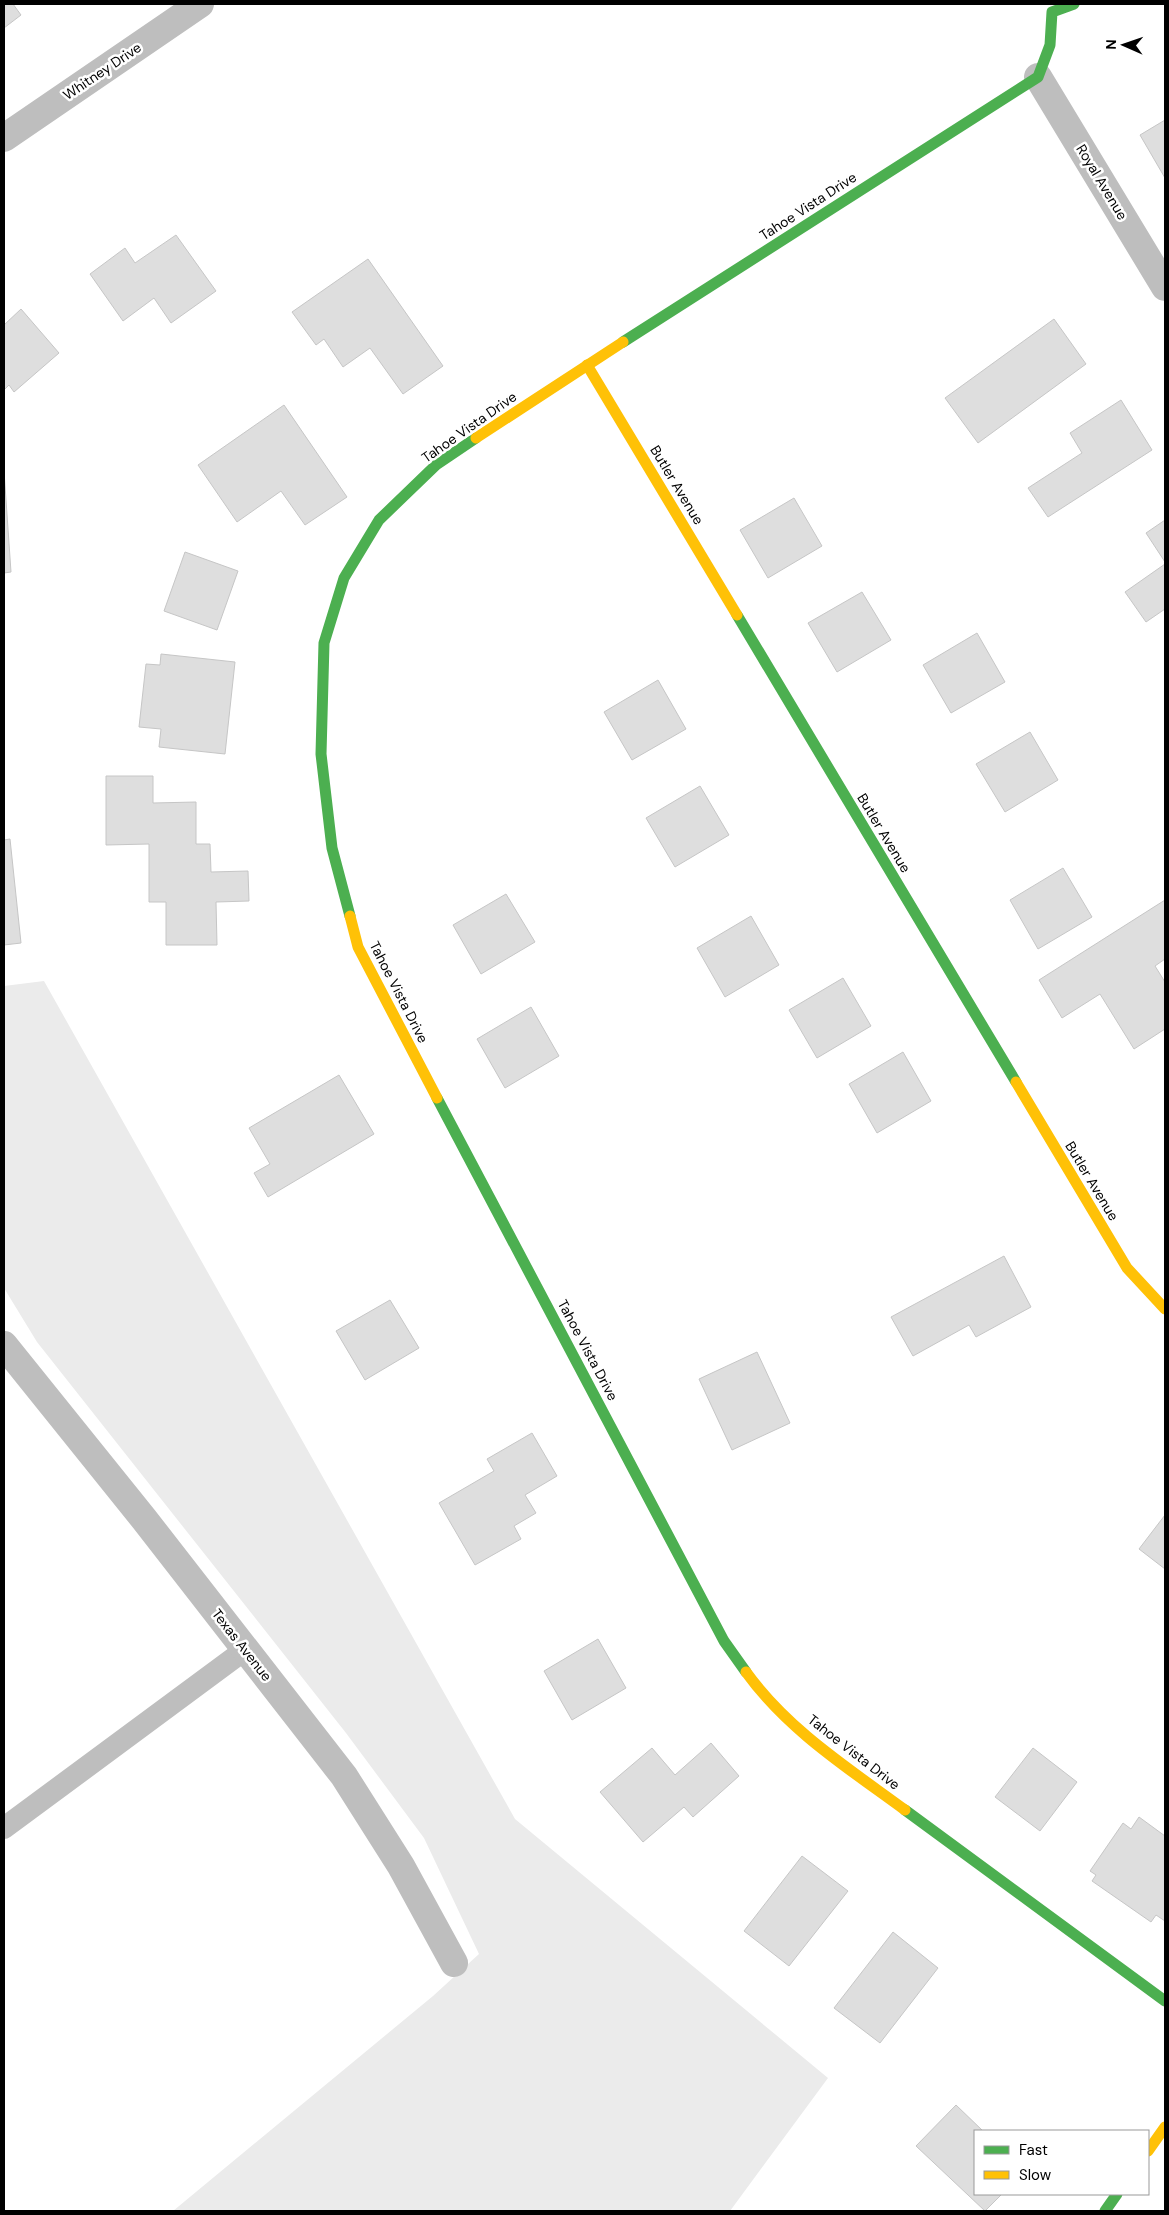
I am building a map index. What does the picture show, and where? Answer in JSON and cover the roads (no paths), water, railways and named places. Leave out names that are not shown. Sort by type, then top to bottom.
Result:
[{"type":"street","name":"Whitney Drive","points":[[4,138],[200,4]]},
{"type":"street","points":[[1038,77],[1050,45],[1058,6]]},
{"type":"street","name":"Royal Avenue","points":[[1038,77],[1165,287]]},
{"type":"street","name":"Tahoe Vista Drive","points":[[1038,77],[587,365],[436,465],[379,520],[344,578],[324,643],[320,754],[332,848],[358,947],[724,1641],[758,1687],[807,1738],[1165,2001]]},
{"type":"street","name":"Butler Avenue","points":[[587,365],[1126,1268],[1165,1309]]},
{"type":"street","name":"Texas Avenue","points":[[4,1345],[246,1649],[344,1776],[401,1866],[454,1963]]},
{"type":"street","points":[[1149,2150],[1165,2126]]},
{"type":"street","points":[[1105,2211],[1116,2195]]},
{"type":"lane","points":[[4,1828],[246,1649]]}]
